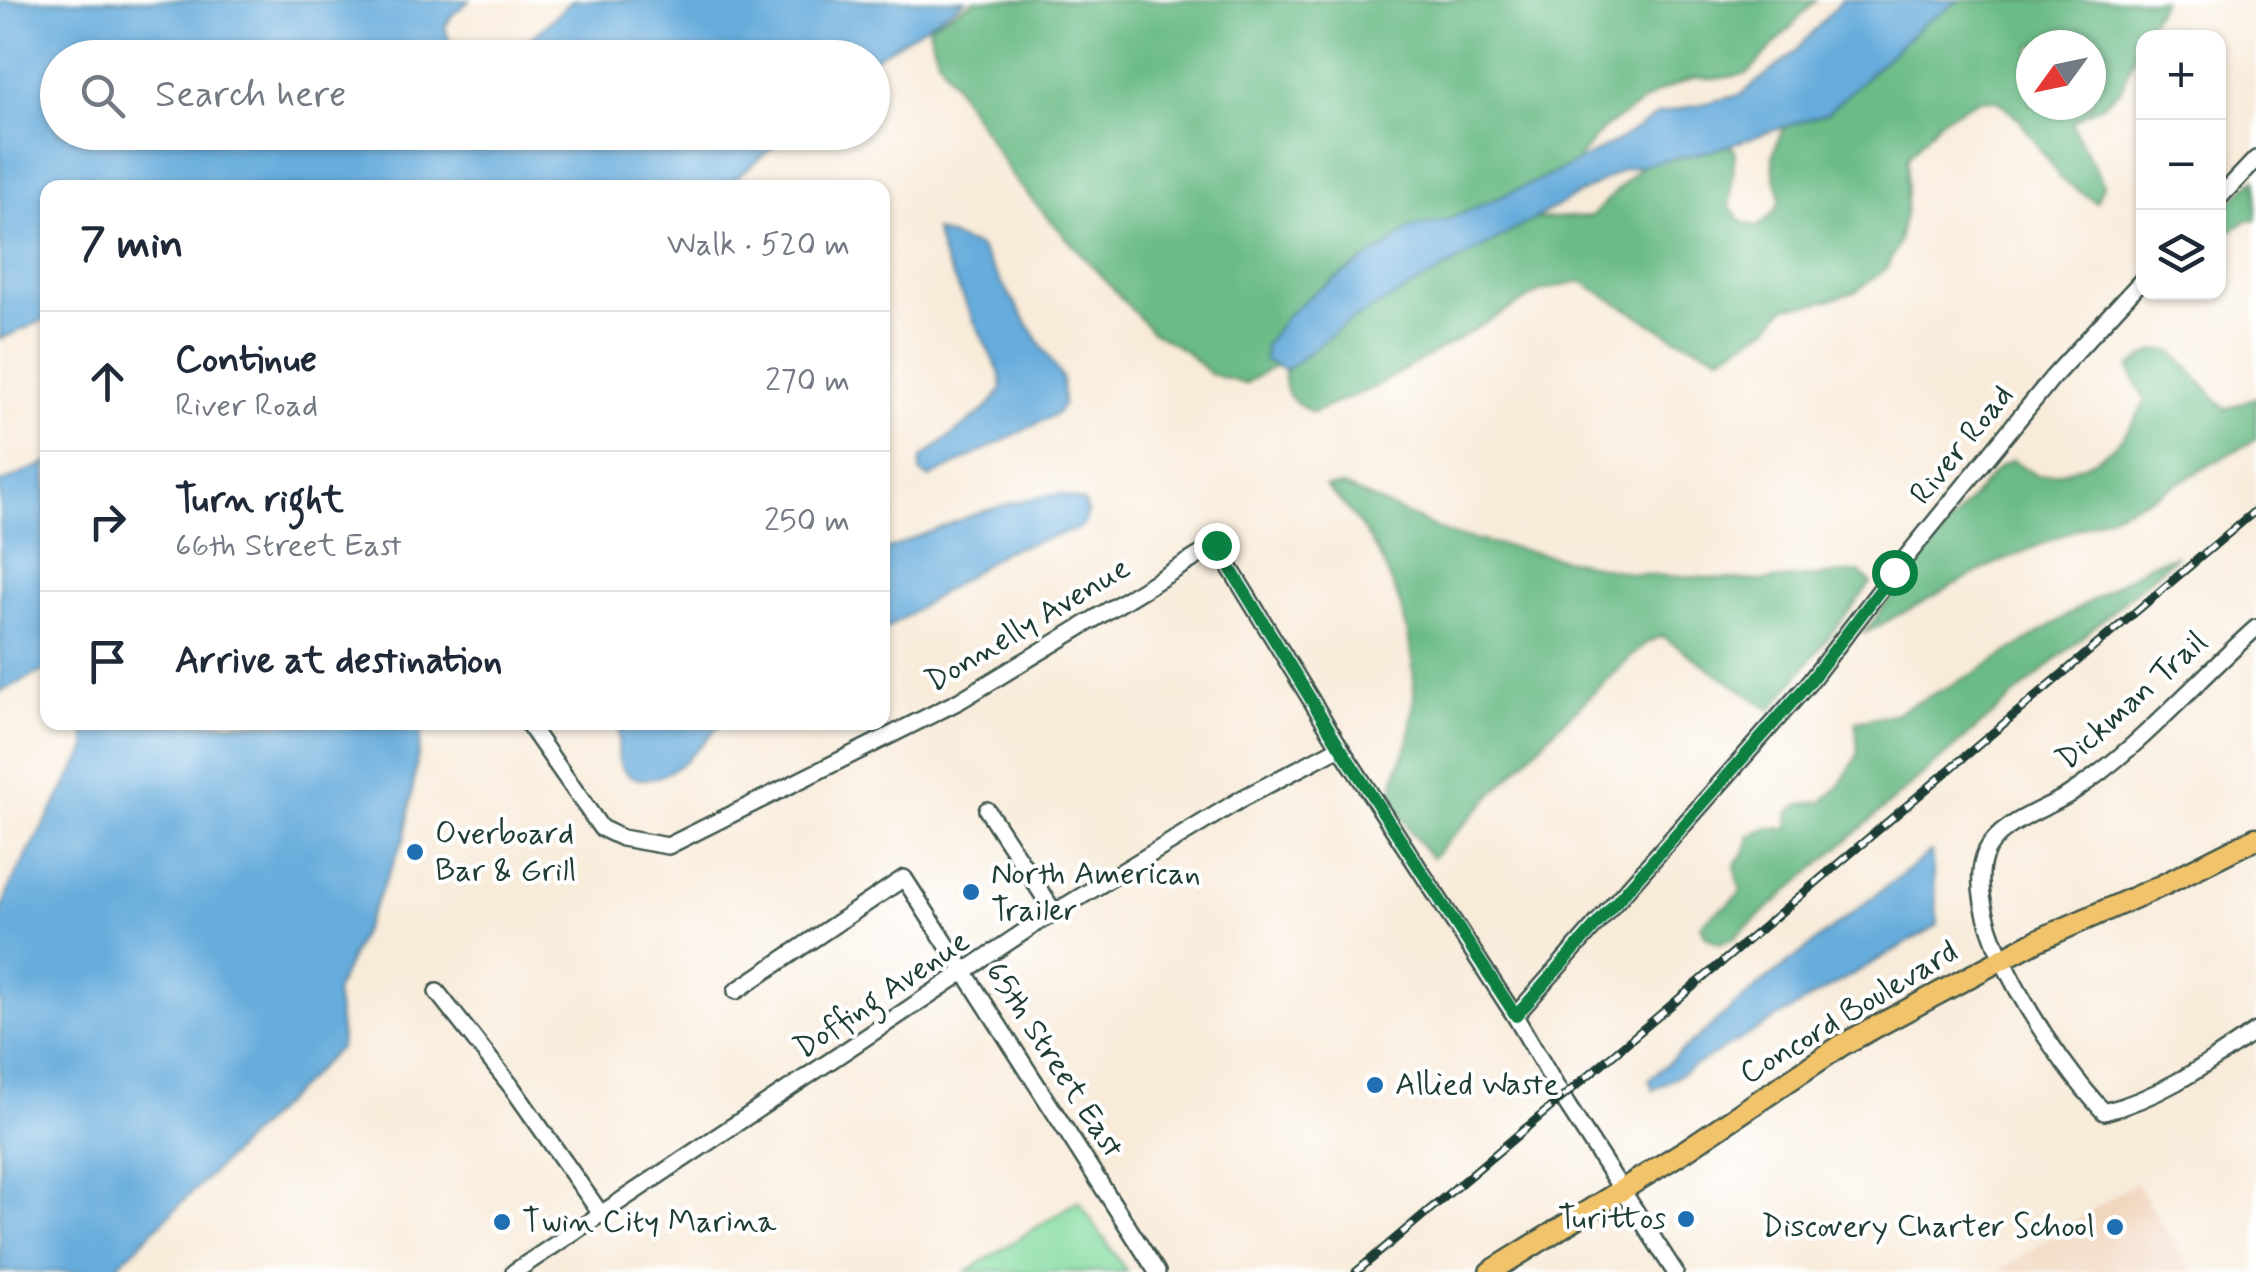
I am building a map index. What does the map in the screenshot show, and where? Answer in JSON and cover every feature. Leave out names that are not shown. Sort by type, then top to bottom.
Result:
[{"type":"main road","name":"Concord Boulevard","points":[[1490,1272],[1842,1045],[2000,959],[2256,838]]},
{"type":"street","points":[[2226,191],[2256,159]]},
{"type":"street","name":"River Road","points":[[1516,1016],[1808,684],[2040,393],[2136,287]]},
{"type":"street","name":"Donnelly Avenue","points":[[534,730],[602,828],[622,838],[668,846],[959,701],[1216,545],[1340,747]]},
{"type":"street","name":"Dickman Trail","points":[[2256,628],[2098,774],[2001,834],[1990,845],[1981,872],[1982,894],[2000,959],[2073,1079],[2104,1112],[2140,1103],[2187,1078],[2256,1031]]},
{"type":"street","points":[[1340,747],[1516,1016],[1567,1105],[1675,1272]]},
{"type":"street","name":"Doffing Avenue","points":[[514,1272],[1054,912],[1243,798],[1340,747]]},
{"type":"street","points":[[987,810],[1054,912]]},
{"type":"street","name":"65th Street East","points":[[736,991],[904,878],[1156,1272]]},
{"type":"street","points":[[437,992],[511,1086],[601,1214]]},
{"type":"shaded area","name":"Discovery Charter School","points":[[2135,1182],[2193,1272],[1998,1272]]},
{"type":"green space","points":[[975,0],[1816,0],[1747,74],[1716,79],[1695,77],[1658,92],[1603,129],[1522,225],[1535,219],[1592,216],[1642,165],[1730,145],[1735,151],[1730,207],[1742,222],[1758,227],[1780,201],[1773,157],[1784,127],[1827,113],[1923,24],[1960,0],[2163,0],[2145,30],[2136,30],[2136,52],[2122,88],[2106,101],[2106,30],[2016,30],[2016,116],[1998,100],[1980,99],[1940,120],[1908,157],[1906,209],[1898,245],[1886,269],[1855,292],[1785,307],[1770,326],[1721,356],[1672,336],[1581,281],[1541,291],[1373,388],[1312,413],[1286,391],[1285,369],[1274,366],[1245,384],[1210,374],[1185,351],[1151,331],[1016,182],[938,58],[928,26]]},
{"type":"green space","points":[[2020,120],[2075,120],[2072,122],[2079,139],[2103,185],[2096,202],[2060,178]]},
{"type":"green space","points":[[2256,179],[2256,220],[2249,219],[2232,230],[2226,228],[2226,205]]},
{"type":"green space","points":[[2153,351],[2172,351],[2226,409],[2256,397],[2256,439],[2157,495],[1990,566],[1863,634],[1937,538],[1999,467],[2013,460],[2037,476],[2056,473],[2088,463],[2115,445],[2145,401],[2129,368]]},
{"type":"green space","points":[[1343,486],[1450,534],[1633,574],[1761,581],[1859,572],[1871,583],[1771,710],[1662,636],[1646,643],[1553,731],[1432,858],[1403,819],[1394,792],[1395,776],[1409,741],[1414,698],[1407,631],[1390,578],[1377,553],[1363,529],[1326,487]]},
{"type":"green space","points":[[2177,555],[1734,938],[1719,944],[1706,936],[1701,926],[1742,889],[1735,864],[1746,851],[1750,836],[1769,828],[1789,829],[1788,813],[1801,804],[1822,802],[1838,788],[1858,755],[1856,721],[1894,714],[1975,673],[2150,564]]},
{"type":"green space","points":[[1078,1201],[1127,1272],[966,1272]]},
{"type":"water","points":[[0,0],[470,0],[452,15],[445,27],[449,40],[40,40],[40,150],[770,150],[733,180],[40,180],[40,322],[0,339]]},
{"type":"water","points":[[572,0],[966,0],[890,48],[890,40],[527,40]]},
{"type":"water","points":[[1842,0],[1960,0],[1923,24],[1827,113],[1714,150],[1624,169],[1347,323],[1286,370],[1264,360],[1265,345],[1287,315],[1412,227],[1445,221],[1551,175],[1621,139],[1658,114],[1740,95],[1794,53]]},
{"type":"water","points":[[935,231],[979,247],[1062,378],[1063,405],[1056,414],[929,478],[920,472],[921,459],[986,409],[1002,389],[1000,374],[942,255]]},
{"type":"water","points":[[40,466],[40,672],[0,692],[0,483]]},
{"type":"water","points":[[1060,494],[1084,502],[1088,512],[1084,524],[1005,551],[890,626],[890,548],[948,524],[1037,497]]},
{"type":"water","points":[[84,730],[422,730],[405,837],[335,992],[340,1047],[111,1272],[0,1272],[0,916],[10,886],[87,748]]},
{"type":"water","points":[[619,730],[715,730],[676,768],[654,778],[634,778],[628,774],[619,761]]},
{"type":"water","points":[[1931,852],[1938,925],[1653,1090],[1649,1079],[1756,988]]},
{"type":"railway","points":[[1356,1272],[2256,510]]},
{"type":"place","name":"Overboard Bar & Grill","points":[[415,852]]},
{"type":"place","name":"North American Trailer","points":[[971,892]]},
{"type":"place","name":"Allied Waste","points":[[1375,1085]]},
{"type":"place","name":"Turittos","points":[[1686,1219]]},
{"type":"place","name":"Twin City Marina","points":[[502,1222]]},
{"type":"place","name":"Discovery Charter School","points":[[2115,1227]]},
{"type":"route","points":[[1216,545],[1340,747],[1516,1016],[1808,684],[1894,572]]}]
